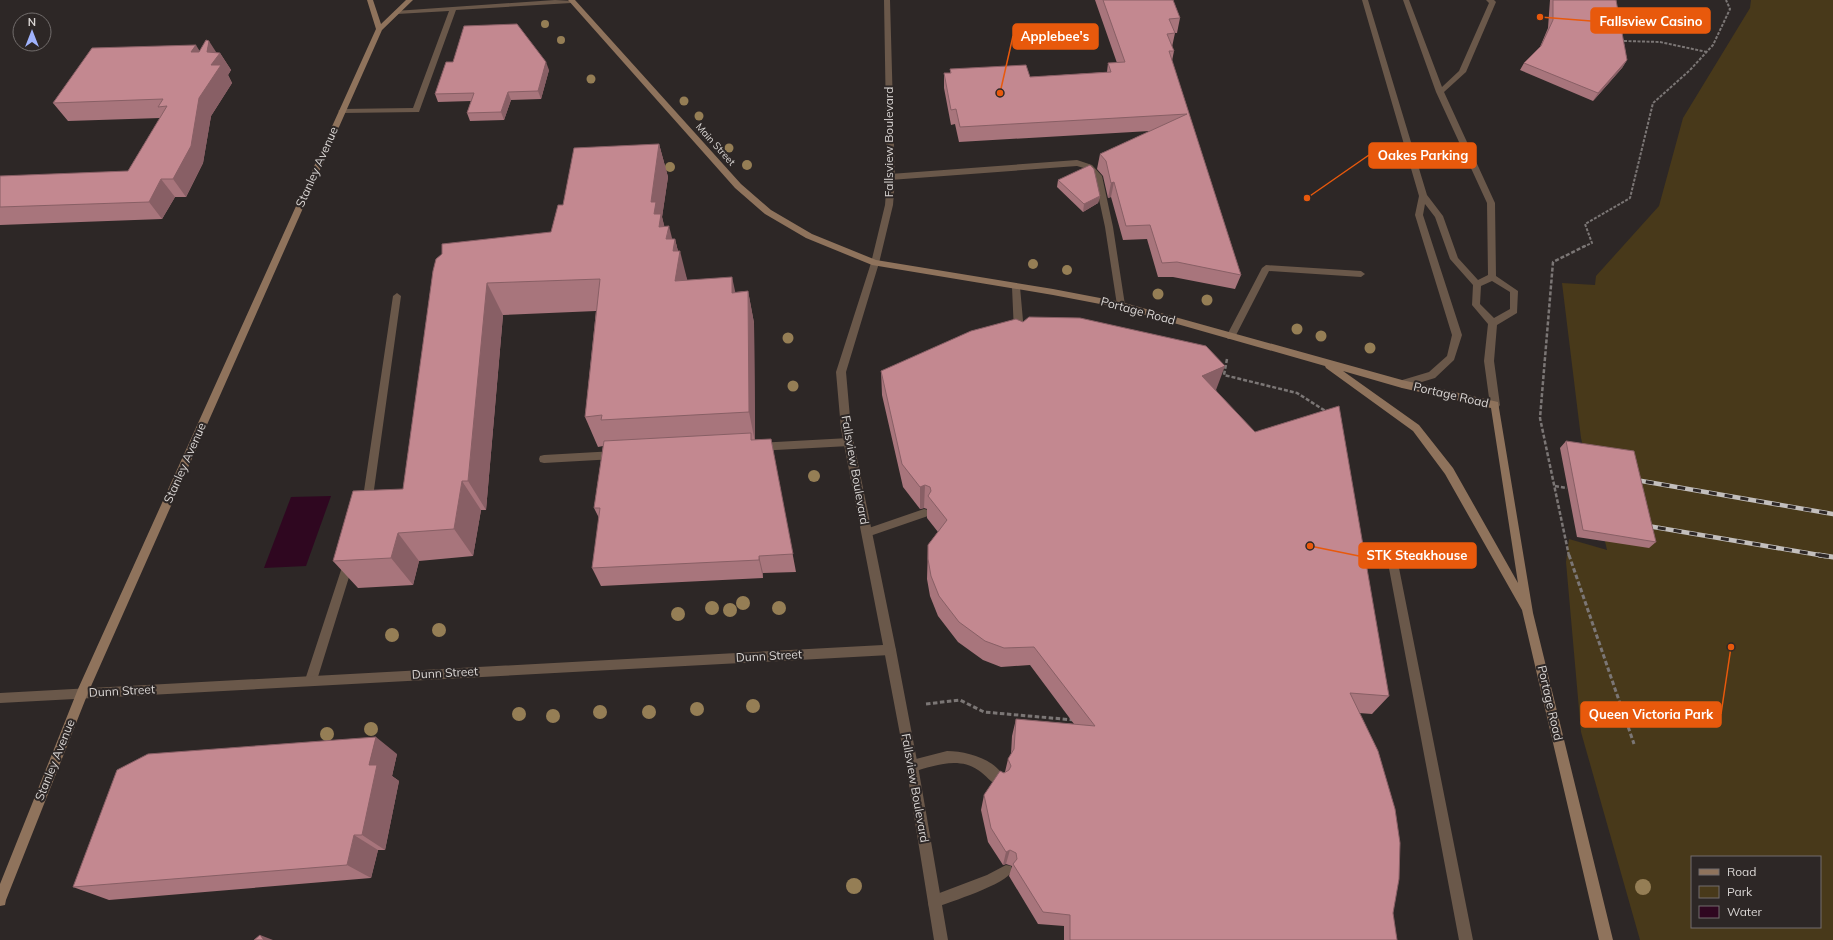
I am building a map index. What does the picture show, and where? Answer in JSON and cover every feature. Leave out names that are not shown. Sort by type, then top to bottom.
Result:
[{"type":"main road","points":[[370,0],[379,29]]},
{"type":"main road","name":"Stanley Avenue","points":[[0,900],[82,693],[379,29],[410,0]]},
{"type":"main road","name":"Main Street","points":[[571,0],[738,186],[768,212],[809,236],[875,263]]},
{"type":"main road","name":"Portage Road","points":[[875,263],[1053,292],[1121,305],[1402,384],[1495,405],[1528,613],[1606,940]]},
{"type":"main road","points":[[1323,362],[1416,428],[1449,471],[1528,613]]},
{"type":"street","points":[[397,12],[571,0]]},
{"type":"street","name":"Fallsview Boulevard","points":[[887,0],[890,177],[888,205],[875,263],[841,372],[846,429],[912,766],[941,940]]},
{"type":"street","points":[[1365,0],[1423,196],[1439,216],[1454,259],[1477,284],[1476,305],[1492,323],[1489,361],[1495,405]]},
{"type":"street","points":[[1406,0],[1440,92],[1491,203],[1492,277]]},
{"type":"street","points":[[1440,92],[1462,72],[1493,2],[1489,0]]},
{"type":"street","points":[[342,111],[416,110],[453,9]]},
{"type":"street","points":[[890,177],[1077,164],[1094,169],[1098,176],[1121,305]]},
{"type":"street","points":[[1402,384],[1432,375],[1437,371],[1451,358],[1457,335],[1419,216],[1423,196]]},
{"type":"street","points":[[1231,337],[1266,268],[1361,274]]},
{"type":"street","points":[[1477,284],[1492,277]]},
{"type":"street","points":[[1492,277],[1514,291],[1514,311],[1492,323]]},
{"type":"street","points":[[1016,286],[1019,342]]},
{"type":"street","points":[[365,510],[397,296]]},
{"type":"street","points":[[747,447],[849,442]]},
{"type":"street","points":[[544,458],[622,454]]},
{"type":"street","points":[[867,533],[924,513]]},
{"type":"street","points":[[311,680],[350,557]]},
{"type":"street","points":[[1393,563],[1466,940]]},
{"type":"street","name":"Dunn Street","points":[[0,698],[311,680],[890,650]]},
{"type":"street","points":[[912,766],[944,757],[966,757],[982,765],[1000,781]]},
{"type":"street","points":[[934,902],[991,880],[1006,872]]},
{"type":"path","points":[[1634,744],[1570,561],[1540,418],[1553,262],[1592,243],[1585,224],[1630,198],[1653,103],[1690,70],[1713,45],[1730,8],[1726,0]]},
{"type":"path","points":[[1624,40],[1660,42],[1707,52]]},
{"type":"path","points":[[1224,375],[1298,394],[1330,414]]},
{"type":"path","points":[[1555,486],[1567,488]]},
{"type":"path","points":[[901,707],[960,700],[984,712],[1078,720]]},
{"type":"green space","points":[[1751,0],[1833,0],[1833,940],[1640,940],[1581,732],[1566,562],[1569,539],[1607,550],[1581,438],[1562,283],[1595,285],[1596,276],[1659,206],[1683,118],[1750,8]]},
{"type":"water","points":[[331,496],[306,566],[264,568],[291,497]]},
{"type":"building","points":[[1103,0],[1173,0],[1180,18],[1169,19],[1175,33],[1167,34],[1174,51],[1169,51],[1241,275],[1177,262],[1162,263],[1150,225],[1126,226],[1114,182],[1111,183],[1106,161],[1100,154],[1187,114],[960,127],[956,109],[951,110],[944,73],[951,73],[950,69],[1026,65],[1030,77],[1111,72],[1108,63],[1125,62]]},
{"type":"building","points":[[1553,0],[1616,0],[1627,60],[1598,93],[1524,63],[1541,46],[1553,20]]},
{"type":"building","points":[[517,24],[546,62],[538,91],[508,92],[501,112],[467,113],[474,93],[435,94],[446,62],[453,62],[464,26]]},
{"type":"building","points":[[206,40],[209,41],[207,52],[220,53],[211,65],[221,65],[199,98],[191,146],[173,179],[161,179],[149,202],[0,207],[0,176],[128,171],[167,106],[158,107],[163,99],[53,103],[92,48],[196,45],[191,52],[199,52]]},
{"type":"building","points":[[659,144],[651,202],[656,202],[654,214],[661,214],[659,227],[669,226],[666,239],[675,239],[673,251],[680,251],[675,281],[732,277],[732,293],[748,291],[749,412],[601,420],[602,415],[585,417],[600,279],[487,283],[468,481],[462,481],[454,529],[398,533],[391,558],[333,561],[353,491],[403,489],[433,271],[436,259],[442,254],[442,244],[551,232],[558,205],[563,205],[574,148]]},
{"type":"building","points":[[1090,165],[1094,169],[1100,196],[1084,204],[1058,180]]},
{"type":"building","points":[[1029,317],[1080,318],[1206,346],[1225,366],[1202,376],[1255,432],[1339,406],[1389,696],[1350,693],[1378,751],[1395,809],[1400,843],[1399,879],[1393,913],[1397,940],[1070,940],[1070,915],[1043,912],[1013,864],[1017,859],[1016,853],[1010,850],[1006,852],[991,828],[984,795],[1000,771],[1004,773],[1009,770],[1011,766],[1008,759],[1014,749],[1016,719],[1095,726],[1034,647],[1004,648],[985,641],[959,622],[939,596],[931,576],[928,559],[928,545],[947,520],[928,496],[931,491],[930,487],[925,485],[920,487],[902,464],[881,371],[971,331],[1016,319],[1023,322]]},
{"type":"building","points":[[751,433],[751,440],[771,439],[793,554],[759,556],[759,560],[592,568],[600,508],[594,508],[604,441]]},
{"type":"building","points":[[1566,441],[1634,451],[1656,542],[1583,530]]},
{"type":"building","points":[[376,737],[369,765],[377,765],[362,835],[354,835],[347,865],[73,887],[117,770],[148,754]]},
{"type":"building","points":[[260,935],[264,940],[254,940]]},
{"type":"railway","points":[[1630,479],[1833,514]]},
{"type":"railway","points":[[1642,525],[1820,555]]},
{"type":"railway","points":[[1820,555],[1833,557]]},
{"type":"railway","points":[[1820,555],[1825,556]]},
{"type":"place","name":"Fallsview Casino","points":[[1540,17]]},
{"type":"place","name":"Applebee's","points":[[1000,93]]},
{"type":"place","name":"Oakes Parking","points":[[1307,198]]},
{"type":"place","name":"STK Steakhouse","points":[[1310,546]]},
{"type":"place","name":"Queen Victoria Park","points":[[1731,647]]}]
